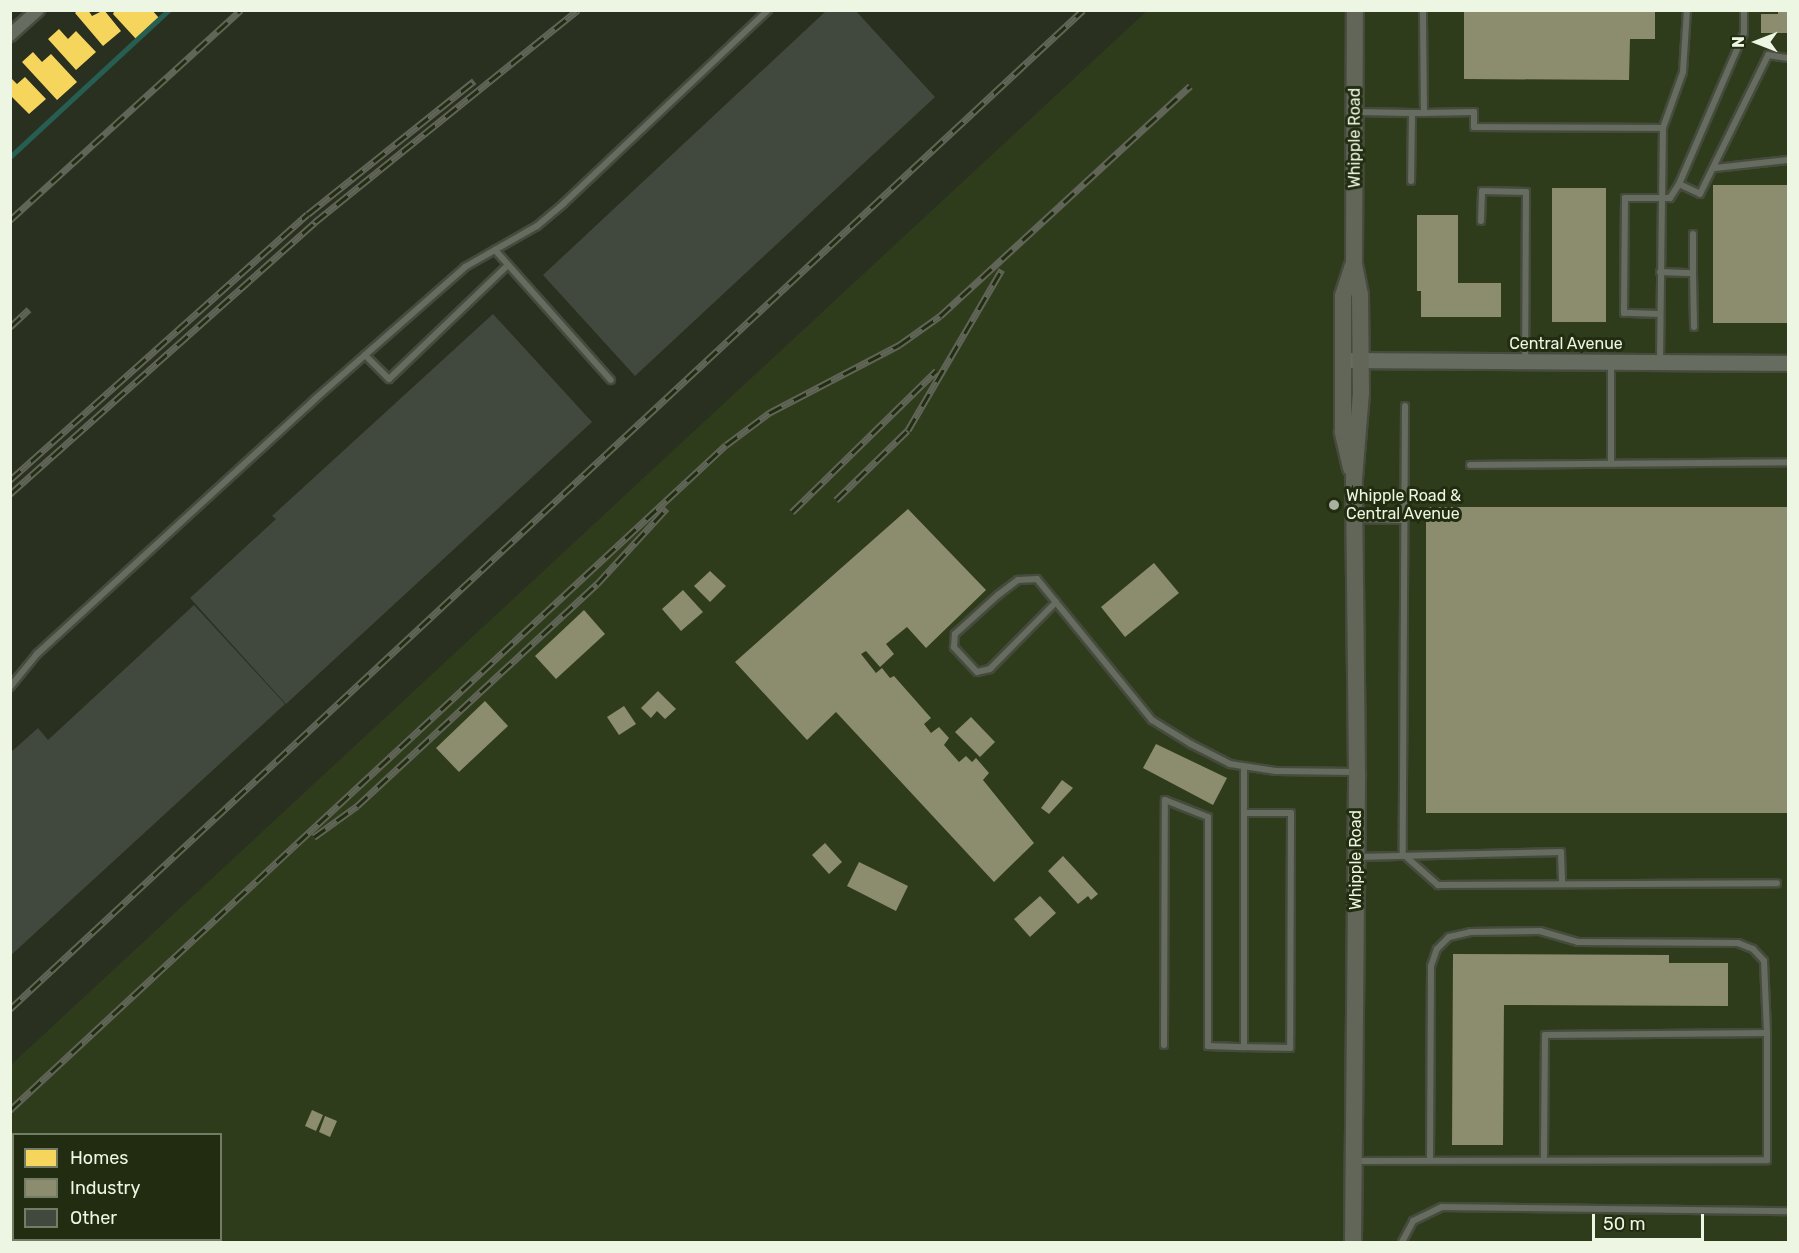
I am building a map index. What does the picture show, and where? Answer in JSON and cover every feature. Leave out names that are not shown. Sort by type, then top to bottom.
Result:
[{"type":"main road","name":"Whipple Road","points":[[1353,1242],[1357,772],[1353,519],[1354,478],[1361,431],[1360,295],[1354,265],[1355,10]]},
{"type":"main road","name":"Whipple Road","points":[[1354,265],[1343,296],[1343,432],[1354,478]]},
{"type":"street","points":[[10,35],[38,10]]},
{"type":"street","name":"Central Avenue","points":[[1343,360],[1788,363]]},
{"type":"lane","points":[[10,687],[37,654],[100,595],[365,355],[465,267],[537,226],[564,203],[768,10]]},
{"type":"lane","points":[[1423,10],[1424,113]]},
{"type":"lane","points":[[1660,362],[1663,128],[1683,72],[1687,10]]},
{"type":"lane","points":[[1660,314],[1624,314],[1625,198],[1670,198],[1679,184],[1744,33],[1744,10]]},
{"type":"lane","points":[[1679,184],[1700,194],[1715,168],[1768,56],[1788,58]]},
{"type":"lane","points":[[1355,112],[1474,112],[1474,127],[1663,128]]},
{"type":"lane","points":[[1411,180],[1412,112]]},
{"type":"lane","points":[[1715,168],[1788,160]]},
{"type":"lane","points":[[1481,221],[1482,191],[1526,192],[1525,361]]},
{"type":"lane","points":[[1693,234],[1694,327]]},
{"type":"lane","points":[[495,250],[611,380]]},
{"type":"lane","points":[[365,355],[389,380],[508,265]]},
{"type":"lane","points":[[1660,272],[1693,273]]},
{"type":"lane","points":[[1611,362],[1611,462]]},
{"type":"lane","points":[[1405,406],[1403,855],[1438,885],[1777,883]]},
{"type":"lane","points":[[1470,465],[1788,462]]},
{"type":"lane","points":[[1353,519],[1404,520]]},
{"type":"lane","points":[[1056,602],[990,669],[977,672],[954,647],[955,634],[1018,580],[1037,579],[1056,602],[1152,720],[1230,764],[1275,771],[1357,772]]},
{"type":"lane","points":[[1244,767],[1244,1047]]},
{"type":"lane","points":[[1164,1045],[1164,800],[1208,817],[1208,1047],[1290,1048],[1291,813],[1244,813]]},
{"type":"lane","points":[[1356,857],[1561,852],[1562,884]]},
{"type":"lane","points":[[1354,1161],[1767,1160],[1767,1033],[1764,961],[1753,949],[1738,943],[1578,942],[1540,931],[1470,932],[1449,937],[1437,949],[1431,966],[1430,1160]]},
{"type":"lane","points":[[1544,1160],[1545,1035],[1767,1033]]},
{"type":"lane","points":[[1402,1242],[1413,1221],[1442,1207],[1788,1211]]},
{"type":"shaded area","points":[[1147,11],[1788,11],[1788,1242],[11,1242],[11,1065]]},
{"type":"building: Homes","points":[[78,10],[88,10],[92,16],[104,10],[121,31],[103,46],[75,13]]},
{"type":"building: Homes","points":[[115,10],[152,10],[159,18],[136,39],[113,14]]},
{"type":"building: Homes","points":[[59,29],[68,39],[76,31],[96,52],[76,70],[48,39]]},
{"type":"building: Homes","points":[[33,52],[42,62],[51,54],[77,82],[57,100],[22,62]]},
{"type":"building: Homes","points":[[10,77],[17,84],[25,77],[46,99],[29,114],[10,95]]},
{"type":"building: Industry","points":[[1464,10],[1655,10],[1655,39],[1630,39],[1629,80],[1464,79]]},
{"type":"building: Industry","points":[[1778,10],[1788,10],[1788,33],[1761,33],[1761,14],[1778,14]]},
{"type":"building: Industry","points":[[1713,185],[1788,185],[1788,323],[1713,323]]},
{"type":"building: Industry","points":[[1552,188],[1606,188],[1606,322],[1552,322]]},
{"type":"building: Industry","points":[[1417,215],[1458,215],[1458,283],[1501,283],[1501,317],[1421,317],[1421,291],[1417,291]]},
{"type":"building: Industry","points":[[1426,507],[1788,507],[1788,813],[1426,813]]},
{"type":"building: Industry","points":[[908,509],[986,590],[926,648],[907,627],[886,644],[894,654],[880,667],[866,651],[861,654],[876,673],[882,668],[890,678],[894,676],[931,718],[924,724],[931,733],[939,727],[949,738],[944,745],[959,762],[966,756],[972,762],[976,758],[989,773],[983,780],[1034,843],[994,882],[836,712],[807,740],[735,662]]},
{"type":"building: Industry","points":[[1154,563],[1179,593],[1125,637],[1101,607]]},
{"type":"building: Industry","points":[[710,571],[726,586],[710,602],[694,586]]},
{"type":"building: Industry","points":[[683,590],[703,612],[681,631],[662,609]]},
{"type":"building: Industry","points":[[584,610],[605,634],[556,679],[535,656]]},
{"type":"building: Industry","points":[[658,691],[676,709],[665,719],[657,711],[651,718],[641,708]]},
{"type":"building: Industry","points":[[485,701],[508,726],[459,772],[436,748]]},
{"type":"building: Industry","points":[[624,706],[636,724],[619,735],[607,717]]},
{"type":"building: Industry","points":[[971,717],[995,742],[980,757],[955,732]]},
{"type":"building: Industry","points":[[1156,744],[1227,778],[1213,805],[1143,768]]},
{"type":"building: Industry","points":[[1062,780],[1073,788],[1049,814],[1041,808]]},
{"type":"building: Industry","points":[[825,843],[842,862],[829,874],[812,855]]},
{"type":"building: Industry","points":[[1063,856],[1098,894],[1091,900],[1088,896],[1078,904],[1048,871]]},
{"type":"building: Industry","points":[[859,862],[908,886],[896,911],[847,886]]},
{"type":"building: Industry","points":[[1040,896],[1056,913],[1030,937],[1014,919]]},
{"type":"building: Industry","points":[[1453,954],[1669,955],[1669,963],[1728,963],[1728,1006],[1504,1005],[1503,1145],[1452,1145]]},
{"type":"building: Industry","points":[[312,1110],[323,1115],[316,1131],[305,1126]]},
{"type":"building: Industry","points":[[325,1116],[337,1121],[330,1137],[319,1132]]},
{"type":"building: Other","points":[[827,10],[855,10],[935,97],[635,376],[543,275]]},
{"type":"building: Other","points":[[493,314],[592,422],[286,704],[190,598],[276,519],[272,516]]},
{"type":"building: Other","points":[[194,605],[285,704],[10,956],[10,753],[38,728],[48,740]]},
{"type":"waterway","points":[[10,157],[169,10]]},
{"type":"railway","points":[[10,220],[241,10]]},
{"type":"railway","points":[[10,494],[315,222],[578,10]]},
{"type":"railway","points":[[10,1009],[1083,10]]},
{"type":"railway","points":[[10,480],[308,214],[474,81]]},
{"type":"railway","points":[[10,1110],[726,445],[769,413],[899,345],[940,316],[1190,86]]},
{"type":"railway","points":[[836,500],[908,430],[1002,269]]},
{"type":"railway","points":[[10,327],[29,309]]},
{"type":"railway","points":[[792,512],[936,371]]},
{"type":"railway","points":[[314,837],[357,806],[597,584],[667,508]]},
{"type":"place","name":"Whipple Road & Central Avenue","points":[[1334,505]]}]
